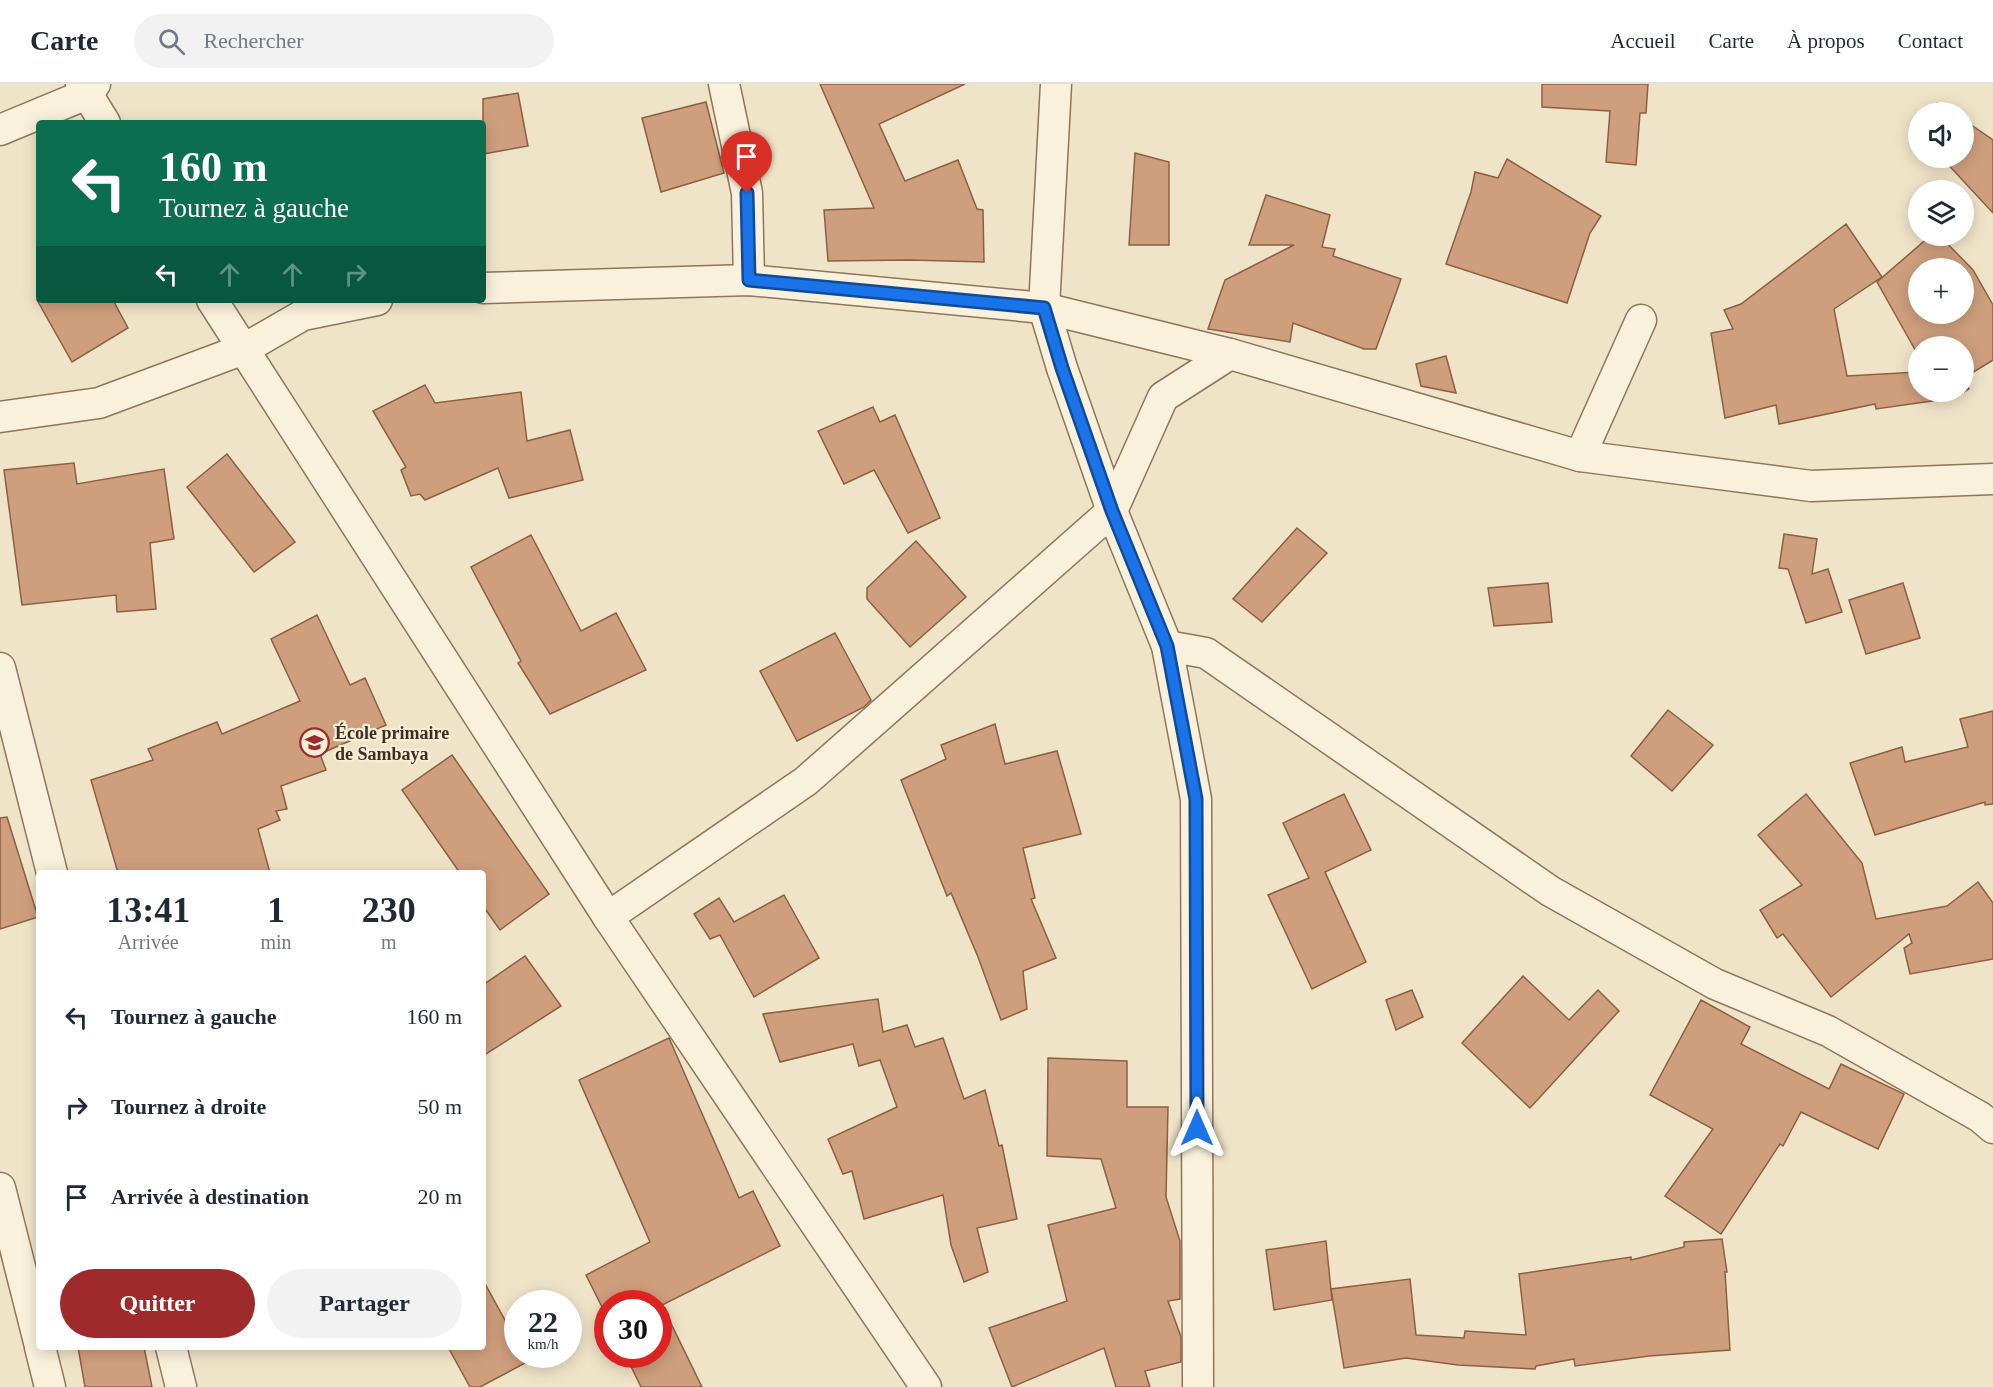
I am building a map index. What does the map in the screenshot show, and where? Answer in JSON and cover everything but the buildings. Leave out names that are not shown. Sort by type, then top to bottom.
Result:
[{"type":"street","points":[[724,84],[747,193],[749,280]]},
{"type":"street","points":[[1056,84],[1044,308],[1062,368],[1112,511],[1167,646],[1196,799],[1198,1387]]},
{"type":"street","points":[[0,130],[88,87],[104,120]]},
{"type":"street","points":[[486,288],[749,280],[1044,308],[1230,354],[1580,456],[1811,486],[1993,479]]},
{"type":"street","points":[[214,303],[608,917],[927,1387]]},
{"type":"street","points":[[0,417],[99,403],[244,349],[303,315],[362,303]]},
{"type":"street","points":[[1580,456],[1641,320]]},
{"type":"street","points":[[608,917],[806,781],[1112,511],[1163,398],[1230,354]]},
{"type":"street","points":[[1167,646],[1206,653],[1550,891],[1715,984],[1828,1031],[1980,1118],[1993,1128]]},
{"type":"street","points":[[0,668],[51,870]]},
{"type":"street","points":[[0,1188],[36,1330]]},
{"type":"street","points":[[41,1350],[51,1387]]},
{"type":"street","points":[[172,1350],[181,1387]]},
{"type":"place","name":"École primaire de Sambaya","points":[[314,743]]},
{"type":"route","points":[[747,193],[749,280],[1044,308],[1062,368],[1112,511],[1167,646],[1192,777],[1196,799],[1197,1128]]}]
